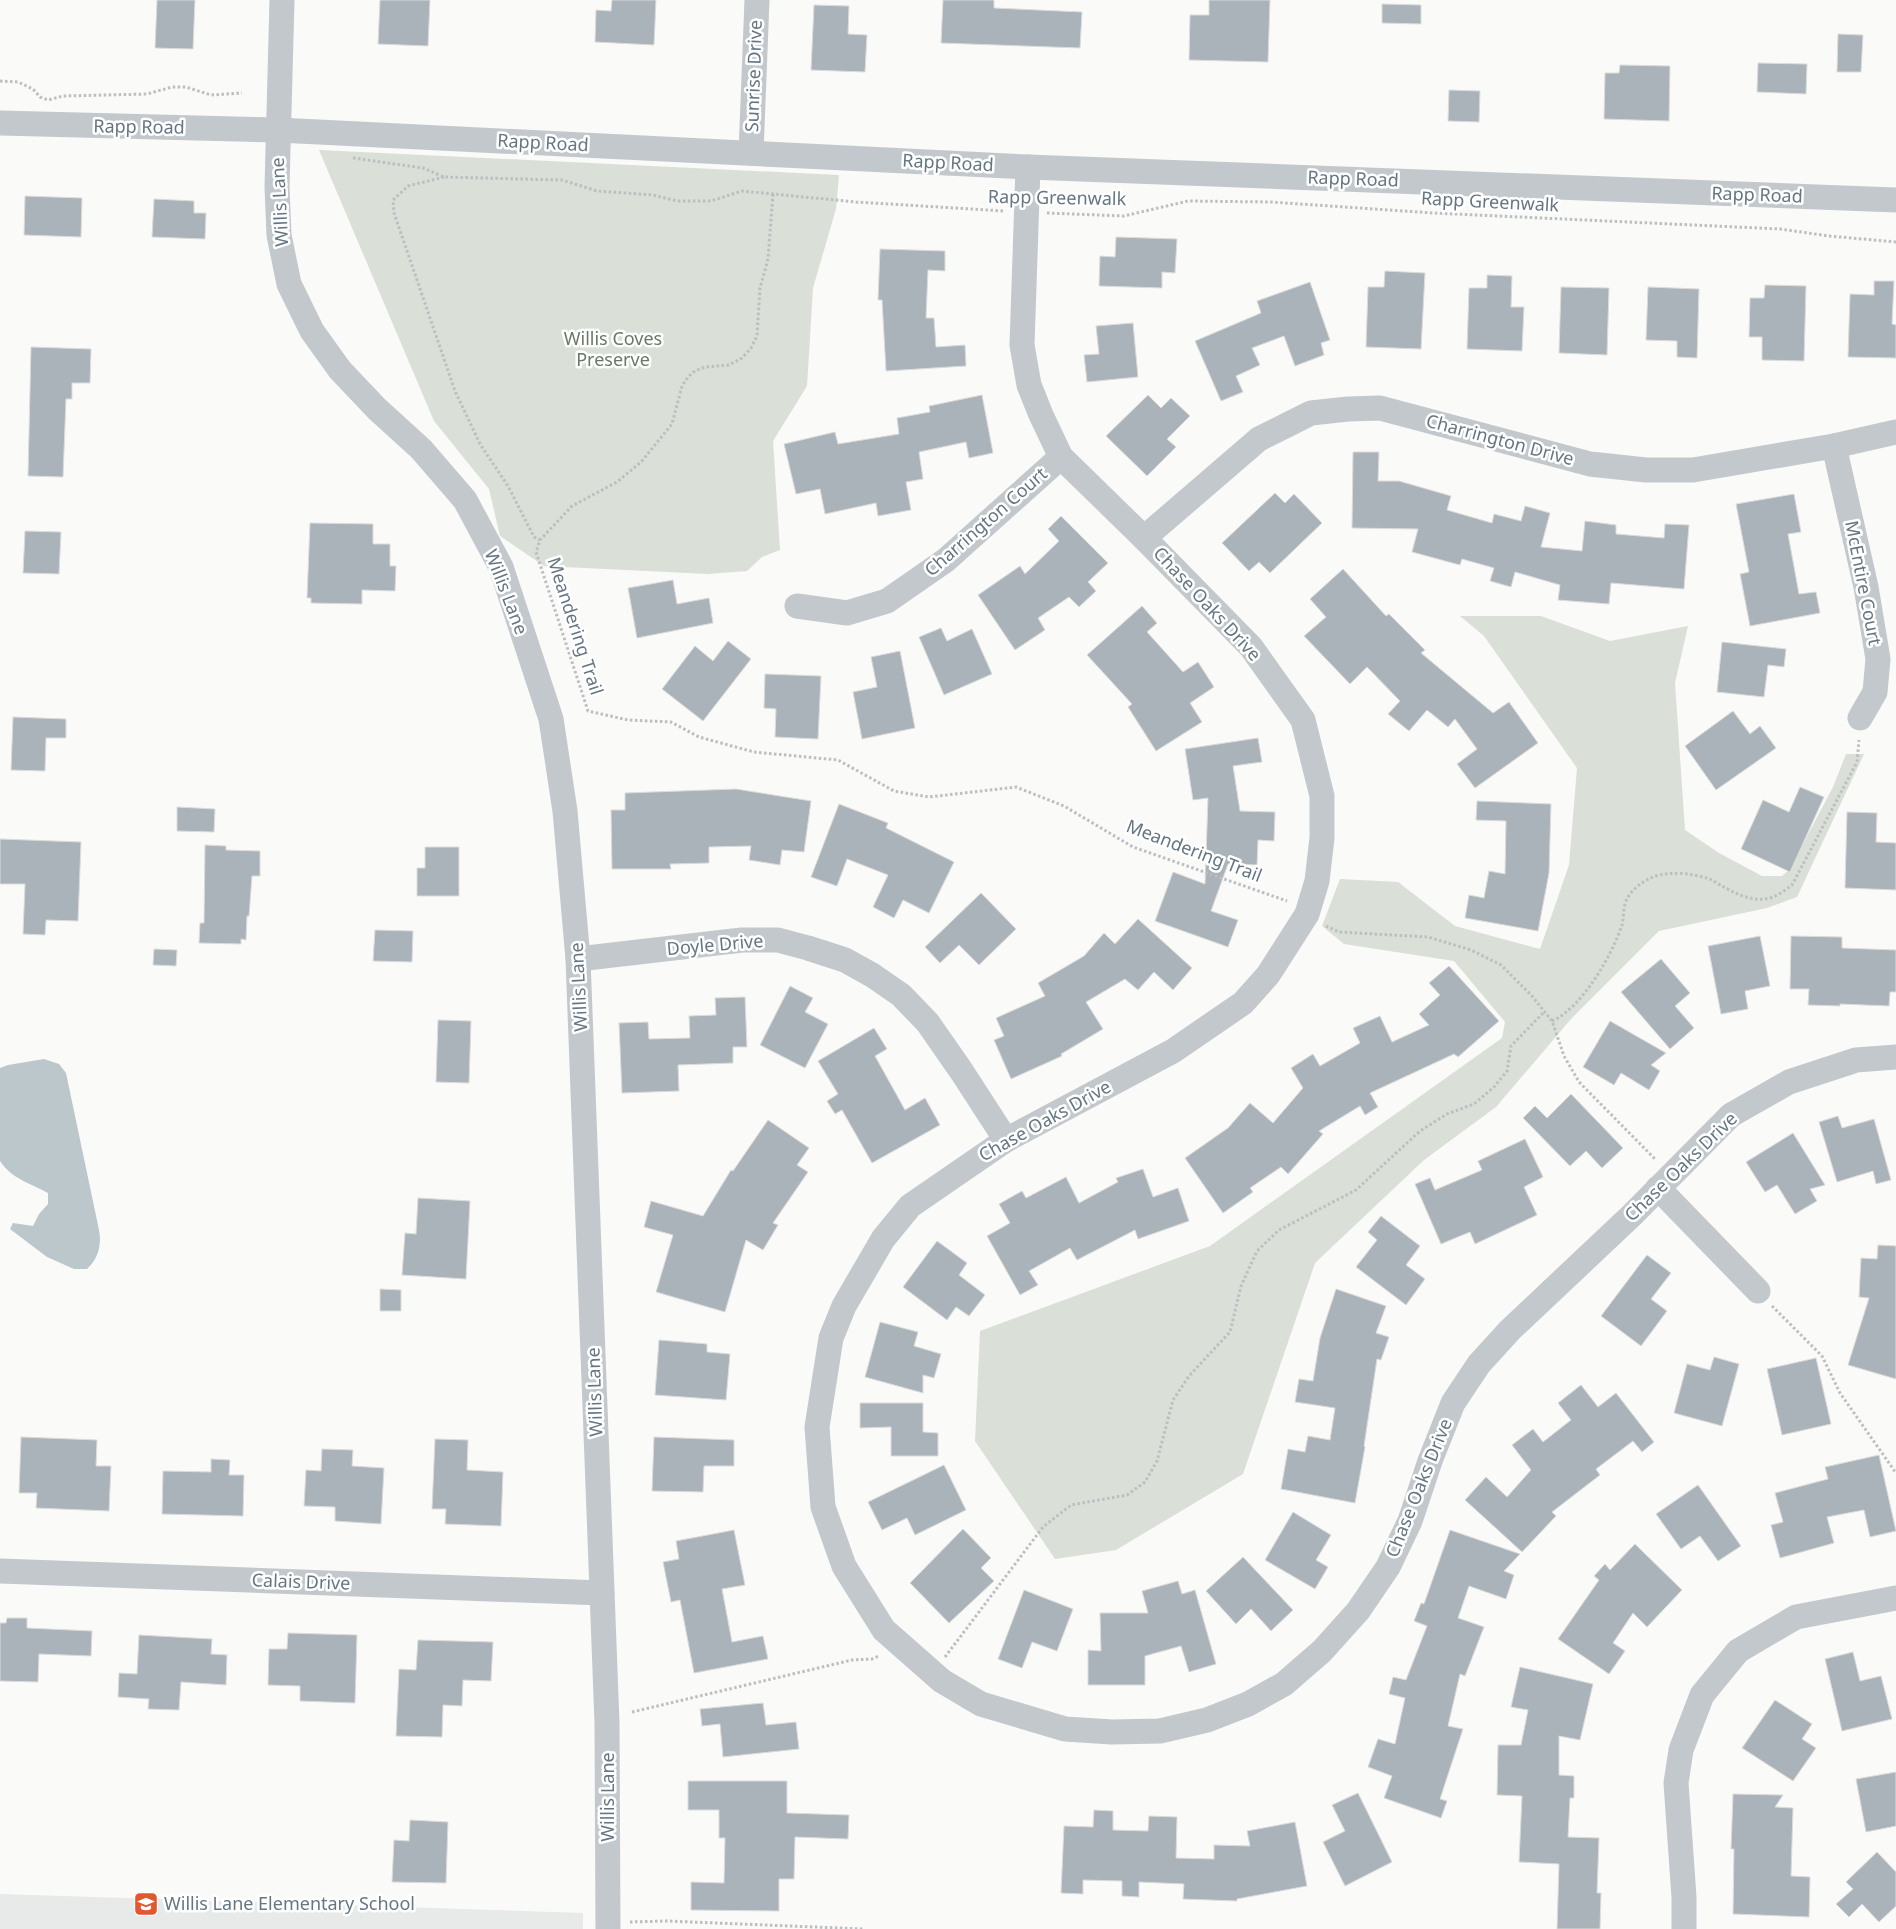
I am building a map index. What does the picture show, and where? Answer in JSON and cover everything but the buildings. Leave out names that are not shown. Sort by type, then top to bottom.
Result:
[{"type":"street","name":"Willis Lane","points":[[282,0],[277,187],[279,235],[289,284],[312,331],[346,376],[377,410],[422,450],[464,500],[501,567],[550,719],[564,811],[578,959],[607,1723],[608,1926]]},
{"type":"street","name":"Sunrise Drive","points":[[751,153],[757,0]]},
{"type":"street","name":"Rapp Road","points":[[0,124],[278,130],[1028,167],[1896,200]]},
{"type":"street","name":"Chase Oaks Drive","points":[[1028,167],[1022,345],[1029,384],[1061,457],[1144,538],[1250,647],[1303,720],[1322,796],[1322,838],[1317,881],[1307,914],[1268,975],[1243,1003],[1173,1051],[1006,1140],[910,1206],[882,1239],[844,1306],[830,1338],[816,1427],[823,1507],[844,1566],[884,1630],[942,1681],[981,1704],[1065,1729],[1112,1732],[1160,1731],[1207,1720],[1248,1704],[1284,1684],[1322,1651],[1358,1612],[1388,1567],[1410,1521],[1430,1461],[1453,1403],[1479,1364],[1510,1330],[1632,1216],[1731,1115],[1789,1082],[1856,1060],[1896,1057]]},
{"type":"street","name":"Charrington Drive","points":[[1144,538],[1259,439],[1311,414],[1330,411],[1380,408],[1590,464],[1646,470],[1693,470],[1834,446],[1896,432]]},
{"type":"street","name":"McEntire Court","points":[[1834,446],[1866,587],[1878,659],[1875,692],[1860,718]]},
{"type":"street","name":"Charrington Court","points":[[797,606],[847,613],[887,601],[946,560],[1061,457]]},
{"type":"street","name":"Doyle Drive","points":[[578,959],[751,940],[778,940],[845,960],[872,975],[901,996],[928,1023],[1006,1140]]},
{"type":"street","points":[[1664,1182],[1758,1291]]},
{"type":"street","name":"Calais Drive","points":[[0,1571],[602,1593]]},
{"type":"street","points":[[1684,1929],[1684,1897],[1676,1783],[1681,1750],[1702,1695],[1738,1651],[1796,1616],[1896,1598]]},
{"type":"path","points":[[0,81],[18,82],[33,89],[40,97],[48,100],[63,96],[147,94],[172,87],[186,87],[211,95],[242,94]]},
{"type":"path","name":"Rapp Greenwalk","points":[[346,157],[423,168],[444,177],[562,180],[597,191],[653,195],[677,201],[710,201],[742,191],[856,202],[1124,216],[1188,201],[1271,202],[1433,213],[1780,229],[1896,242]]},
{"type":"path","points":[[444,177],[408,186],[393,200],[394,212],[455,391],[480,444],[508,486],[534,536],[540,540]]},
{"type":"path","name":"Meandering Trail","points":[[773,194],[768,259],[760,288],[757,336],[751,348],[742,358],[729,364],[695,370],[682,386],[672,424],[641,462],[616,482],[572,506],[540,540],[536,552],[588,711],[628,720],[671,722],[699,737],[754,752],[838,760],[894,791],[929,797],[1016,787],[1064,806],[1133,847],[1285,900]]},
{"type":"path","points":[[1552,1021],[1559,1018],[1574,1005],[1595,979],[1612,948],[1622,924],[1627,899],[1635,887],[1653,877],[1674,873],[1710,879],[1723,887],[1751,898],[1766,899],[1781,893],[1792,885],[1857,762],[1860,718]]},
{"type":"path","points":[[1320,924],[1339,932],[1428,937],[1471,950],[1501,965],[1552,1021],[1564,1056],[1580,1082],[1664,1182]]},
{"type":"path","points":[[942,1661],[1042,1527],[1071,1505],[1127,1495],[1145,1482],[1158,1462],[1173,1400],[1189,1376],[1230,1332],[1241,1286],[1257,1251],[1279,1230],[1356,1190],[1420,1131],[1447,1114],[1474,1104],[1494,1087],[1508,1071],[1511,1046],[1545,1012]]},
{"type":"path","points":[[1758,1291],[1822,1356],[1840,1393],[1896,1473]]},
{"type":"path","points":[[632,1712],[852,1660],[876,1658],[895,1640]]},
{"type":"path","points":[[608,1926],[667,1921],[864,1929]]},
{"type":"shaded area","points":[[44,1059],[59,1064],[66,1073],[99,1230],[100,1241],[98,1251],[94,1261],[87,1269],[74,1269],[47,1257],[10,1229],[13,1223],[33,1226],[39,1214],[48,1204],[48,1193],[10,1172],[0,1161],[0,1068]]},
{"type":"shaded area","name":"Willis Lane Elementary School","points":[[0,1894],[583,1913],[583,1929],[0,1929]]},
{"type":"green space","name":"Willis Coves Preserve","points":[[319,150],[839,175],[836,209],[813,288],[807,386],[773,441],[780,550],[762,557],[747,571],[708,574],[544,566],[500,536],[489,489],[434,421]]},
{"type":"green space","points":[[1460,616],[1541,616],[1610,641],[1688,626],[1675,683],[1685,830],[1719,853],[1762,876],[1782,876],[1789,870],[1833,787],[1846,754],[1864,754],[1797,897],[1767,908],[1659,931],[1571,1019],[1496,1107],[1424,1160],[1315,1263],[1243,1474],[1116,1550],[1055,1559],[975,1441],[980,1331],[1210,1246],[1502,1038],[1505,1022],[1454,961],[1344,944],[1322,926],[1340,879],[1398,882],[1455,926],[1540,949],[1569,865],[1577,768],[1484,636]]},
{"type":"place","name":"Willis Lane Elementary School","points":[[146,1904]]}]
